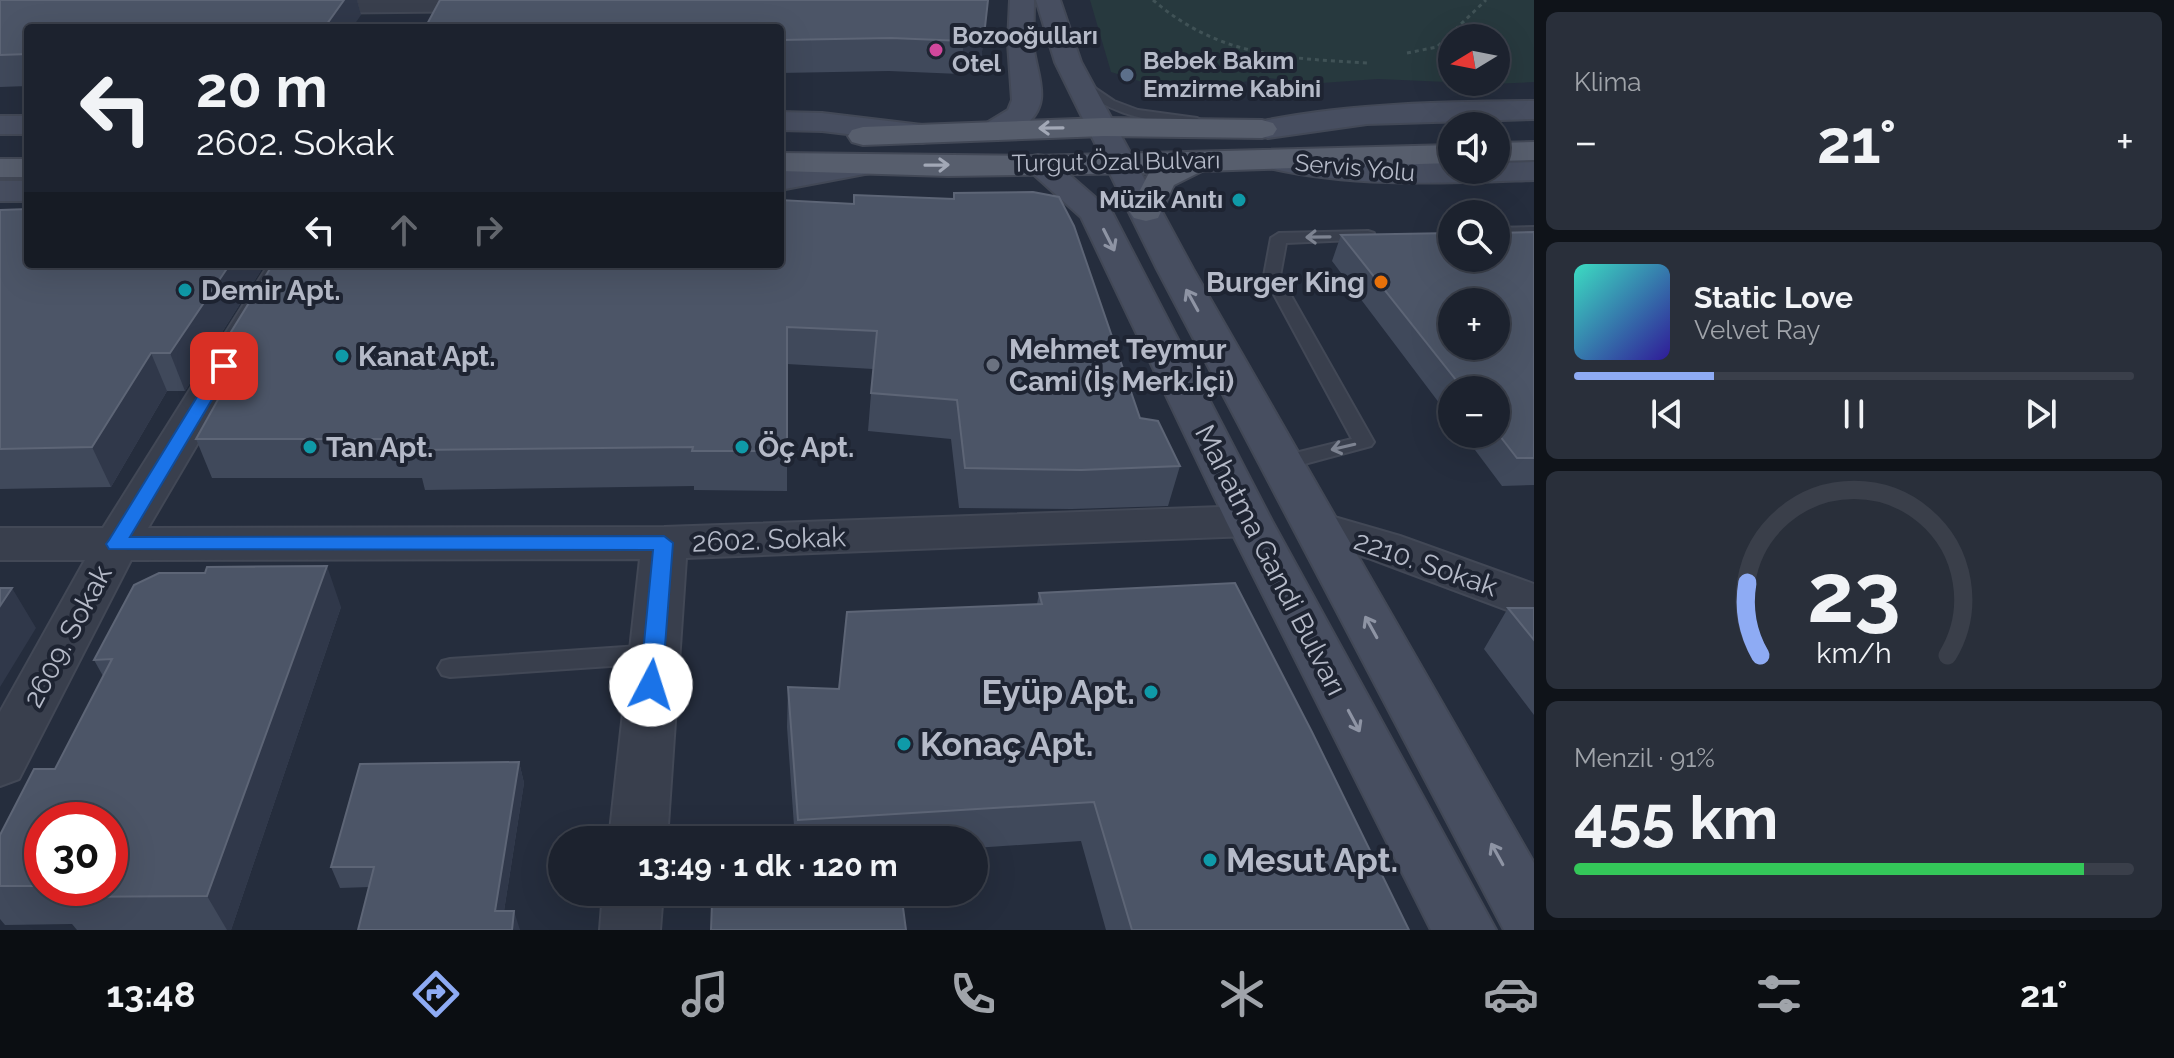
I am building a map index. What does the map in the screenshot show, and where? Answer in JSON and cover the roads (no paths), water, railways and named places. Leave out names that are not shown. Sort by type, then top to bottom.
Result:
[{"type":"main road","points":[[996,130],[1016,121],[1026,104],[1028,80],[1022,58],[1022,0]]},
{"type":"main road","name":"Mahatma Gandi Bulvarı","points":[[1048,0],[1068,62],[1146,211],[1534,923]]},
{"type":"main road","points":[[1270,144],[1294,124],[1432,112],[1534,110]]},
{"type":"main road","points":[[784,121],[822,122],[922,134]]},
{"type":"main road","points":[[0,125],[24,125]]},
{"type":"main road","points":[[1510,127],[1534,127]]},
{"type":"main road","name":"Turgut Özal Bulvarı","points":[[784,138],[996,130],[1200,160],[1270,144],[1438,128]]},
{"type":"main road","points":[[0,140],[24,140]]},
{"type":"main road","name":"Turgut Özal Bulvarı","points":[[784,162],[859,166],[1038,164],[1113,145],[1270,144],[1438,153]]},
{"type":"main road","name":"Servis Yolu","points":[[1270,144],[1308,166],[1420,175],[1534,171]]},
{"type":"main road","points":[[1510,152],[1534,151]]},
{"type":"main road","points":[[1146,211],[1161,179],[1200,160]]},
{"type":"main road","name":"Mahatma Gandi Bulvarı","points":[[1038,164],[1095,212],[1249,521],[1464,930]]},
{"type":"main road","points":[[784,179],[859,166]]},
{"type":"main road","points":[[0,168],[24,168]]},
{"type":"main road","points":[[0,191],[24,191]]},
{"type":"street","points":[[413,24],[425,2]]},
{"type":"street","points":[[280,6],[425,2],[513,4]]},
{"type":"street","name":"2609. Sokak","points":[[0,763],[116,544],[284,268]]},
{"type":"street","name":"2602. Sokak","points":[[0,544],[664,543],[1249,521]]},
{"type":"street","name":"2210. Sokak","points":[[1317,527],[1384,547],[1534,602]]},
{"type":"street","points":[[639,826],[664,543]]},
{"type":"street","points":[[630,930],[632,906]]},
{"type":"lane","points":[[1080,83],[1106,105],[1137,115],[1270,144]]},
{"type":"lane","points":[[1510,233],[1534,232]]},
{"type":"lane","points":[[1282,463],[1364,442],[1272,276],[1279,238],[1389,236]]},
{"type":"lane","points":[[450,668],[654,654]]},
{"type":"place","name":"Bozooğulları Otel","points":[[936,50]]},
{"type":"place","name":"Bebek Bakım Emzirme Kabini","points":[[1127,75]]},
{"type":"place","name":"Müzik Anıtı","points":[[1239,200]]},
{"type":"place","name":"Burger King","points":[[1381,282]]},
{"type":"place","name":"Demir Apt.","points":[[185,290]]},
{"type":"place","name":"Kanat Apt.","points":[[342,356]]},
{"type":"place","name":"Mehmet Teymur Cami (İş Merk.İçi)","points":[[993,365]]},
{"type":"place","name":"Tan Apt.","points":[[310,447]]},
{"type":"place","name":"Öç Apt.","points":[[742,447]]},
{"type":"place","name":"Eyüp Apt.","points":[[1151,692]]},
{"type":"place","name":"Konaç Apt.","points":[[904,744]]},
{"type":"place","name":"Mesut Apt.","points":[[1210,860]]}]
